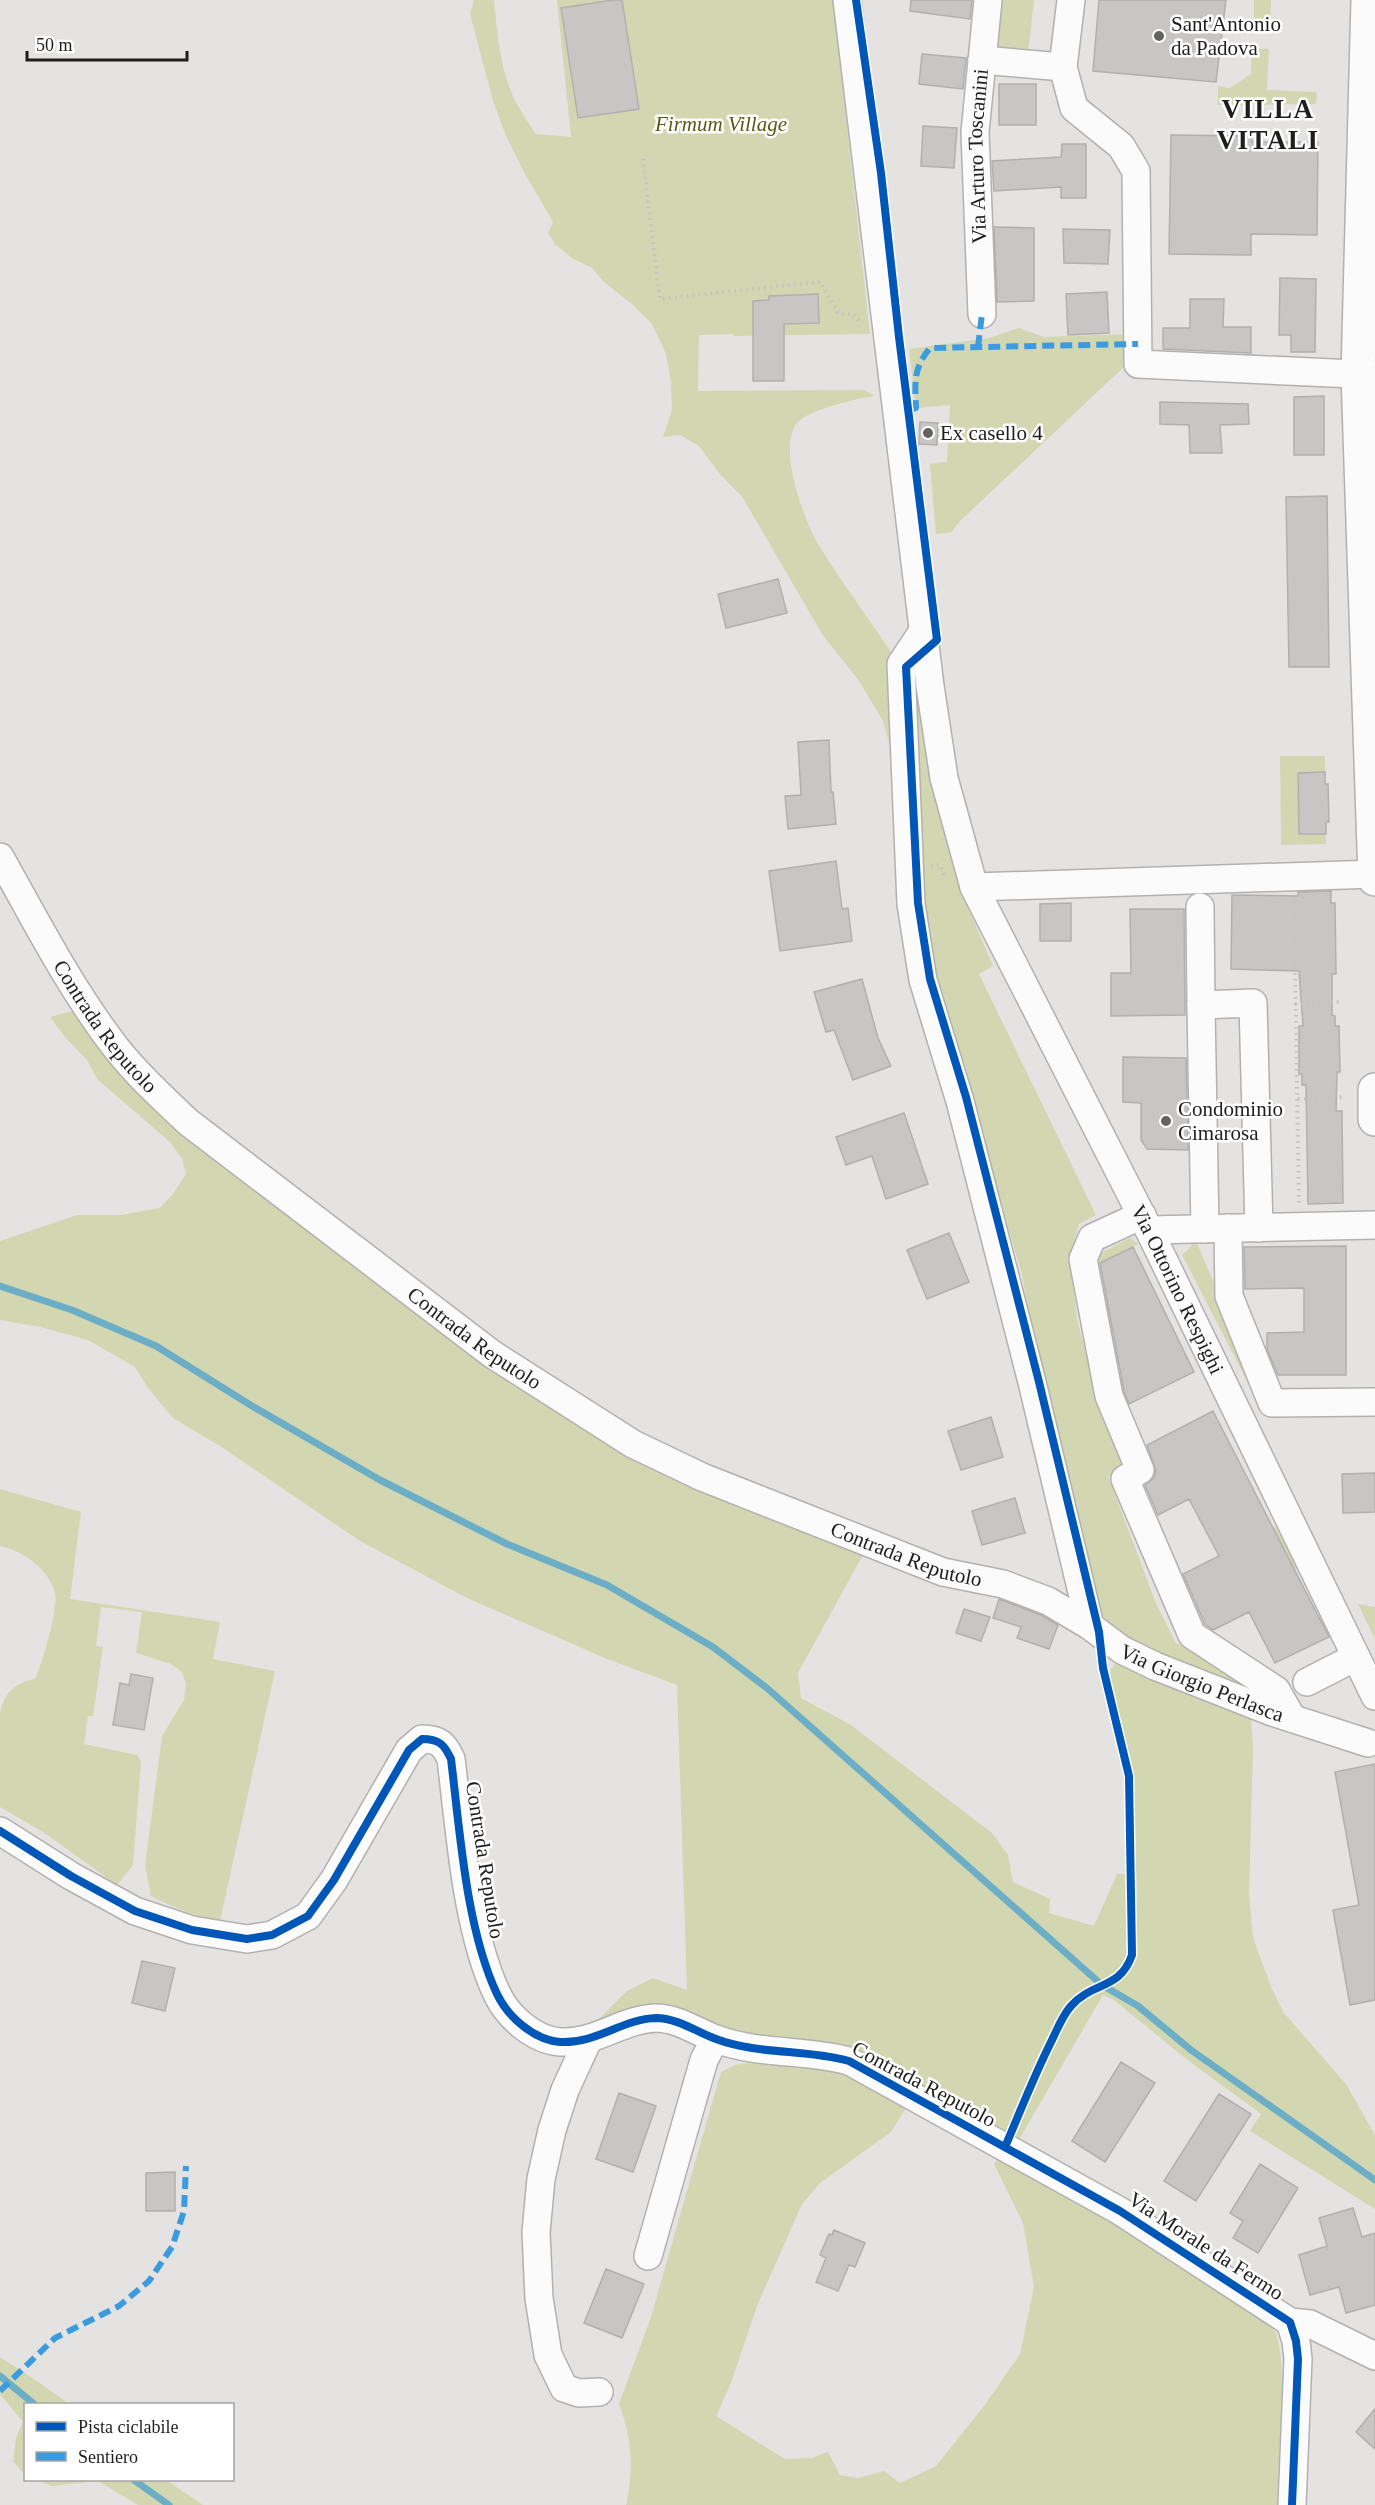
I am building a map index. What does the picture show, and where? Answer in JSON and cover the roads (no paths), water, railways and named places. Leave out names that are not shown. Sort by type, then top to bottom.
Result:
[{"type":"main road","points":[[1368,0],[1367,374],[1375,879]]},
{"type":"main road","points":[[1360,1094],[1375,1119]]},
{"type":"street","name":"Via Ottorino Respighi","points":[[847,0],[922,631],[944,778],[971,879],[1145,1222],[1375,1696]]},
{"type":"street","name":"Via Arturo Toscanini","points":[[982,314],[975,132],[988,0]]},
{"type":"street","points":[[1071,0],[1063,67],[1074,108],[1121,146],[1136,171],[1138,364],[1367,374]]},
{"type":"street","points":[[982,60],[1063,67]]},
{"type":"street","points":[[922,631],[901,664],[911,904],[923,980],[963,1113],[1032,1382],[1090,1626]]},
{"type":"street","name":"Contrada Reputolo","points":[[0,858],[61,966],[117,1050],[158,1093],[188,1122],[492,1354],[633,1444],[702,1477],[943,1572],[1003,1584],[1048,1601],[1090,1626]]},
{"type":"street","points":[[971,879],[1293,877],[1375,874]]},
{"type":"street","points":[[1200,908],[1202,1005],[1216,1229],[1229,1296],[1272,1403],[1375,1402]]},
{"type":"street","points":[[1202,1005],[1253,1004],[1259,1228]]},
{"type":"street","points":[[1292,1718],[1276,1690],[1192,1635],[1125,1479],[1140,1470],[1109,1396],[1083,1259],[1092,1238],[1145,1222],[1216,1229],[1375,1225]]},
{"type":"street","name":"Via Giorgio Perlasca","points":[[1090,1626],[1122,1650],[1155,1666],[1292,1718],[1373,1745]]},
{"type":"street","points":[[1307,1682],[1356,1657]]},
{"type":"street","name":"Contrada Reputolo","points":[[0,1831],[71,1876],[135,1911],[192,1930],[247,1939],[272,1935],[308,1916],[334,1880],[409,1750],[422,1739],[435,1739],[445,1746],[451,1759],[467,1885],[483,1956],[498,1996],[518,2022],[539,2037],[559,2042],[588,2040],[641,2020],[658,2018],[679,2023],[715,2039],[747,2049],[823,2054],[849,2061],[1005,2147]]},
{"type":"street","points":[[648,2256],[704,2060],[715,2039]]},
{"type":"street","points":[[588,2040],[565,2090],[552,2130],[541,2179],[536,2232],[539,2298],[548,2355],[564,2388],[579,2393],[599,2392]]},
{"type":"street","name":"Via Morale da Fermo","points":[[1005,2147],[1120,2211],[1290,2322],[1310,2324],[1375,2356]]},
{"type":"street","name":"Via Morale da Fermo","points":[[1290,2322],[1296,2341],[1298,2359],[1292,2505]]},
{"type":"waterway","points":[[0,1286],[72,1310],[156,1346],[252,1406],[380,1480],[507,1544],[607,1585],[713,1647],[768,1689],[1102,1985],[1138,2006],[1191,2050],[1375,2180]]},
{"type":"waterway","points":[[0,2376],[33,2403]]},
{"type":"waterway","points":[[135,2481],[169,2505]]},
{"type":"place","name":"Sant'Antonio da Padova","points":[[1159,36]]},
{"type":"place","name":"Ex casello 4","points":[[928,433]]},
{"type":"place","name":"Condominio Cimarosa","points":[[1166,1121]]},
{"type":"district","name":"VILLA VITALI","points":[[1268,124]]},
{"type":"park label","name":"Firmum Village","points":[[721,124]]}]
